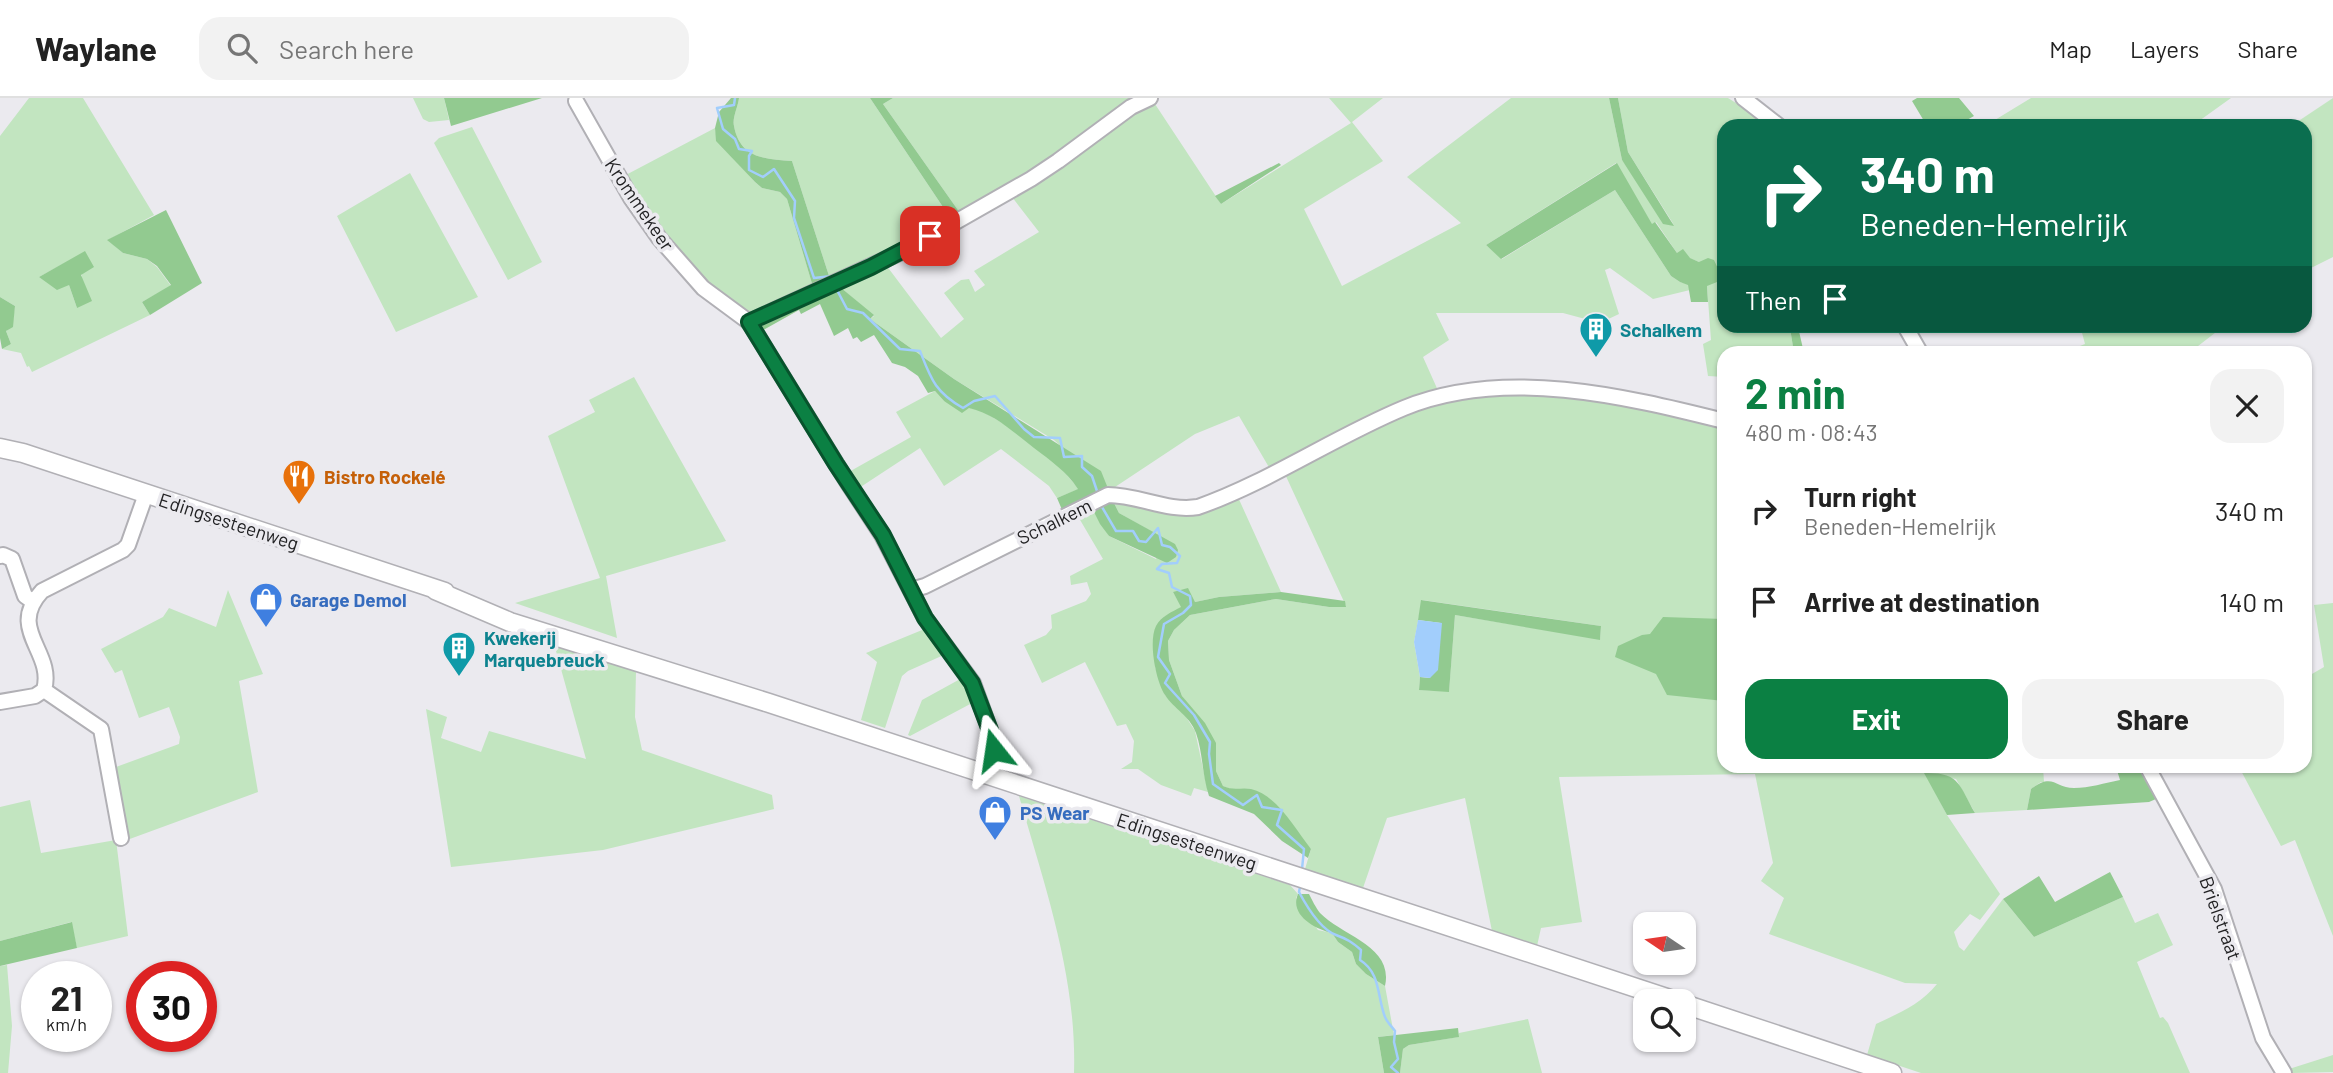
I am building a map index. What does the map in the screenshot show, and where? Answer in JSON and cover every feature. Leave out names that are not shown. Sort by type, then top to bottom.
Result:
[{"type":"main road","name":"Edingsesteenweg","points":[[0,439],[23,453]]},
{"type":"main road","name":"Edingsesteenweg","points":[[0,448],[23,453],[435,590],[510,622],[699,681],[1638,989]]},
{"type":"main road","points":[[1696,1008],[1892,1073]]},
{"type":"street","points":[[985,775],[994,750],[991,733],[972,683],[925,618],[883,535],[833,460],[749,322],[909,248],[1058,162],[1131,107],[1150,98]]},
{"type":"street","points":[[1745,98],[1770,119]]},
{"type":"street","name":"Krommekeer","points":[[576,101],[631,198],[659,238],[703,288],[749,322]]},
{"type":"street","name":"Schalkem","points":[[911,590],[925,586],[1108,495],[1124,495],[1153,504],[1185,509],[1198,507],[1403,409],[1443,397],[1499,389],[1570,390],[1660,404],[1717,419]]},
{"type":"street","points":[[0,702],[36,696],[44,690],[47,674],[27,615],[32,601],[42,591],[123,550],[128,545],[146,494]]},
{"type":"street","points":[[0,556],[12,559],[25,596],[32,601]]},
{"type":"street","points":[[44,690],[101,729],[121,838]]},
{"type":"street","name":"Brielstraat","points":[[2151,773],[2214,889],[2263,1038],[2284,1073]]},
{"type":"green space","points":[[29,98],[83,98],[154,215],[108,240],[123,253],[147,259],[157,267],[171,286],[142,302],[150,315],[32,372],[21,353],[2,349],[11,344],[6,331],[12,326],[15,306],[0,297],[0,136]],"holes":[[[85,252],[77,308],[69,285],[39,277]]]},
{"type":"green space","points":[[413,98],[444,98],[449,120],[429,122],[423,119]]},
{"type":"green space","points":[[444,98],[542,98],[451,126]]},
{"type":"green space","points":[[731,98],[739,98],[734,123],[742,145],[748,151],[764,158],[792,161],[830,279],[813,287],[787,199],[780,192],[762,188],[716,141],[715,128],[719,112]]},
{"type":"green space","points":[[739,98],[870,98],[951,219],[911,242],[830,279],[792,161],[756,155],[748,151],[737,137],[734,116]]},
{"type":"green space","points":[[870,98],[893,98],[883,104],[960,213],[951,219]]},
{"type":"green space","points":[[893,98],[1142,98],[1046,164],[960,213],[883,104]]},
{"type":"green space","points":[[1329,98],[1383,98],[1352,122],[1383,161],[1304,209],[1342,286],[1461,223],[1407,177],[1511,98],[1609,98],[1622,160],[1674,225],[1628,152],[1618,98],[1728,98],[1758,119],[1717,119],[1717,333],[1791,333],[1793,346],[1717,346],[1717,377],[1708,376],[1703,344],[1711,340],[1707,286],[1699,262],[1677,253],[1656,222],[1652,225],[1616,163],[1486,245],[1502,259],[1615,190],[1671,276],[1688,284],[1690,290],[1653,299],[1610,268],[1605,270],[1619,314],[1600,323],[1563,313],[1436,313],[1449,340],[1423,357],[1440,395],[1270,469],[1239,416],[1195,434],[1109,491],[1054,440],[954,379],[870,319],[874,316],[840,287],[886,265],[941,338],[964,319],[944,293],[961,280],[969,279],[975,292],[985,285],[974,271],[1039,232],[1012,197],[1153,101],[1221,204],[1351,123]]},
{"type":"green space","points":[[1609,98],[1618,98],[1628,152],[1674,226],[1663,224],[1622,160]]},
{"type":"green space","points":[[1917,98],[1959,98],[1974,116],[1969,119],[1923,119],[1912,101]]},
{"type":"green space","points":[[2031,98],[2231,98],[2202,119],[1996,119]]},
{"type":"green space","points":[[2333,98],[2333,257],[2312,268],[2312,119],[2302,119]]},
{"type":"green space","points":[[472,127],[542,262],[508,280],[434,143],[439,138]]},
{"type":"green space","points":[[715,128],[717,141],[755,182],[762,188],[780,192],[787,199],[813,287],[769,308],[746,315],[693,270],[622,177]]},
{"type":"green space","points":[[1279,163],[1281,165],[1221,204],[1215,196]]},
{"type":"green space","points":[[1617,163],[1652,224],[1655,222],[1677,253],[1683,249],[1690,258],[1699,262],[1708,258],[1714,260],[1717,282],[1707,286],[1708,302],[1691,302],[1688,285],[1671,276],[1615,190],[1501,259],[1486,245]]},
{"type":"green space","points":[[410,173],[478,297],[396,332],[337,216]]},
{"type":"green space","points":[[166,210],[202,283],[150,315],[142,302],[171,285],[157,266],[147,259],[123,253],[107,240]]},
{"type":"green space","points":[[85,251],[94,267],[81,275],[92,301],[77,308],[69,285],[57,290],[39,277]]},
{"type":"green space","points":[[840,287],[874,315],[870,319],[954,379],[1101,471],[1109,491],[1063,512],[1057,498],[1078,489],[1058,467],[995,419],[969,408],[962,413],[935,391],[928,393],[918,376],[905,367],[892,363],[874,335],[861,342],[857,337],[853,339],[848,328],[834,336],[820,304],[801,314],[799,310],[760,332],[759,324]]},
{"type":"green space","points":[[0,297],[15,306],[13,327],[6,331],[11,344],[2,349],[0,338]]},
{"type":"green space","points":[[1791,333],[1799,333],[1802,346],[1793,346]]},
{"type":"green space","points":[[2082,333],[2215,333],[2198,346],[2080,346],[2085,344]]},
{"type":"green space","points":[[634,377],[726,541],[606,576],[617,638],[515,603],[600,578],[548,436],[595,412],[589,400]]},
{"type":"green space","points":[[935,391],[944,401],[982,411],[1009,427],[1058,465],[1079,489],[1057,498],[1049,486],[1001,449],[944,486],[920,448],[856,490],[847,473],[911,437],[896,412]]},
{"type":"green space","points":[[1558,394],[1665,411],[1717,425],[1717,773],[1925,773],[1947,815],[2000,894],[1980,920],[1970,914],[1954,932],[1959,947],[1964,951],[2003,899],[2034,937],[2123,897],[2135,923],[2158,913],[2173,945],[2137,962],[2160,1018],[2163,1017],[2168,1023],[2190,1073],[1921,1073],[1867,1055],[1876,1024],[1916,1003],[1937,984],[1905,983],[1769,934],[1784,898],[1761,881],[1773,863],[1755,774],[1559,777],[1582,922],[1541,928],[1537,946],[1492,931],[1465,798],[1387,818],[1363,888],[1305,869],[1311,849],[1250,789],[1233,790],[1223,786],[1216,771],[1215,743],[1182,696],[1169,660],[1168,641],[1174,630],[1190,615],[1276,599],[1329,607],[1346,606],[1284,472],[1404,412],[1441,401],[1500,395]],"holes":[[[1422,600],[1601,626],[1600,639],[1455,615],[1449,691],[1419,690],[1420,677],[1414,642]]]},
{"type":"green space","points":[[1237,495],[1281,592],[1219,597],[1195,602],[1173,592],[1182,607],[1164,617],[1155,667],[1165,695],[1195,731],[1208,792],[1194,788],[1191,796],[1161,785],[1138,769],[1121,769],[1132,762],[1134,741],[1126,724],[1117,726],[1085,662],[1042,683],[1024,645],[1046,635],[1052,628],[1051,615],[1086,601],[1091,594],[1087,582],[1071,585],[1070,576],[1103,559],[1076,513],[1091,506],[1109,536],[1156,559],[1163,538],[1119,513],[1113,501],[1169,514],[1192,515],[1202,513]]},
{"type":"green space","points":[[1113,501],[1119,513],[1175,544],[1178,550],[1176,557],[1167,563],[1109,536],[1091,506]]},
{"type":"green space","points":[[1188,588],[1195,602],[1219,597],[1281,592],[1345,601],[1346,607],[1329,607],[1276,599],[1190,615],[1174,630],[1168,641],[1169,660],[1182,696],[1205,723],[1216,743],[1216,771],[1223,786],[1251,789],[1269,798],[1285,814],[1311,849],[1308,858],[1282,841],[1254,814],[1209,796],[1196,733],[1190,722],[1165,695],[1156,671],[1153,651],[1156,626],[1167,615],[1181,607],[1173,592]]},
{"type":"green space","points":[[228,590],[263,674],[239,681],[258,792],[127,840],[116,767],[179,744],[180,737],[169,707],[139,718],[122,670],[115,673],[101,649],[163,617],[169,608],[216,627]]},
{"type":"green space","points":[[1421,600],[1601,626],[1600,640],[1455,615],[1449,692],[1419,690],[1420,677],[1430,678],[1441,623],[1418,620]]},
{"type":"green space","points":[[2333,603],[2333,936],[2295,840],[2281,846],[2242,773],[2312,773],[2312,674],[2324,667],[2314,605]]},
{"type":"green space","points":[[1663,617],[1717,619],[1717,700],[1667,695],[1656,674],[1615,657],[1618,646],[1650,634]]},
{"type":"green space","points":[[927,628],[946,654],[902,676],[885,728],[861,720],[877,662],[866,653]]},
{"type":"green space","points":[[560,647],[636,671],[635,717],[642,750],[772,795],[774,809],[603,850],[451,867],[426,709],[447,717],[441,738],[481,752],[489,731],[586,759],[556,651]]},
{"type":"green space","points":[[962,678],[974,702],[908,735],[922,700]]},
{"type":"green space","points":[[1924,773],[1936,773],[1952,778],[1975,813],[1947,815]]},
{"type":"green space","points":[[1925,773],[2043,773],[2044,782],[2031,789],[2027,810],[1975,813],[1956,779]]},
{"type":"green space","points":[[2118,773],[2142,773],[2156,799],[2149,802],[2027,810],[2031,789],[2044,782],[2074,788],[2120,780]]},
{"type":"green space","points":[[1019,796],[1290,885],[1318,930],[1332,933],[1338,942],[1352,952],[1356,964],[1366,974],[1385,986],[1394,1035],[1378,1037],[1384,1073],[1074,1073],[1074,1037],[1065,967],[1049,898]]},
{"type":"green space","points":[[30,800],[41,853],[116,840],[128,936],[77,948],[71,922],[0,941],[0,807]]},
{"type":"green space","points":[[2110,872],[2123,897],[2034,937],[2003,899],[2039,876],[2055,902]]},
{"type":"green space","points":[[1298,894],[1309,894],[1320,913],[1329,921],[1374,951],[1386,972],[1385,986],[1356,964],[1352,952],[1338,942],[1332,933],[1318,928],[1300,915],[1296,902]]},
{"type":"green space","points":[[72,922],[77,948],[0,966],[0,941]]},
{"type":"green space","points":[[7,965],[12,1026],[8,1073],[0,1073],[0,966]]},
{"type":"green space","points":[[1528,1019],[1542,1073],[1400,1073],[1403,1049],[1409,1045],[1458,1037],[1459,1033]]},
{"type":"green space","points":[[1458,1028],[1459,1037],[1409,1045],[1403,1049],[1400,1073],[1384,1073],[1378,1037]]},
{"type":"green space","points":[[2333,1055],[2333,1072],[2292,1073],[2289,1069]]},
{"type":"water","points":[[1418,620],[1442,623],[1438,670],[1430,678],[1420,677],[1414,642]]},
{"type":"waterway","points":[[735,98],[734,105],[717,108],[723,129],[735,139],[739,149],[752,151],[749,156],[749,170],[763,177],[774,169],[795,201],[794,218],[814,278],[832,276]]},
{"type":"waterway","points":[[837,290],[847,309],[863,313],[900,349],[920,351],[935,384],[963,408],[974,401],[995,396],[1034,437],[1060,438],[1064,457],[1082,456],[1082,467],[1092,476],[1097,491]]},
{"type":"waterway","points":[[1102,507],[1116,531],[1133,531],[1139,541],[1146,542],[1158,528],[1162,545],[1170,547],[1180,556],[1177,563],[1162,564],[1157,569],[1169,573],[1172,587],[1190,596],[1191,605],[1164,624],[1158,657],[1170,674],[1165,683],[1194,715],[1210,742],[1213,784],[1243,805],[1257,795],[1262,807],[1282,810],[1277,825],[1304,849],[1302,869]]},
{"type":"waterway","points":[[1300,887],[1299,892],[1319,923],[1361,950],[1360,960],[1367,965],[1375,978],[1385,1017],[1395,1031],[1394,1042],[1398,1059],[1391,1067],[1398,1073]]},
{"type":"place","name":"Schalkem","points":[[1596,359]]},
{"type":"place","name":"Bistro Rockelé","points":[[299,506]]},
{"type":"place","name":"Garage Demol","points":[[266,629]]},
{"type":"place","name":"Kwekerij Marquebreuck","points":[[459,678]]},
{"type":"place","name":"PS Wear","points":[[995,842]]},
{"type":"route","points":[[930,236],[871,267],[749,322],[852,490],[883,535],[925,618],[972,683],[991,733],[994,750]]}]
